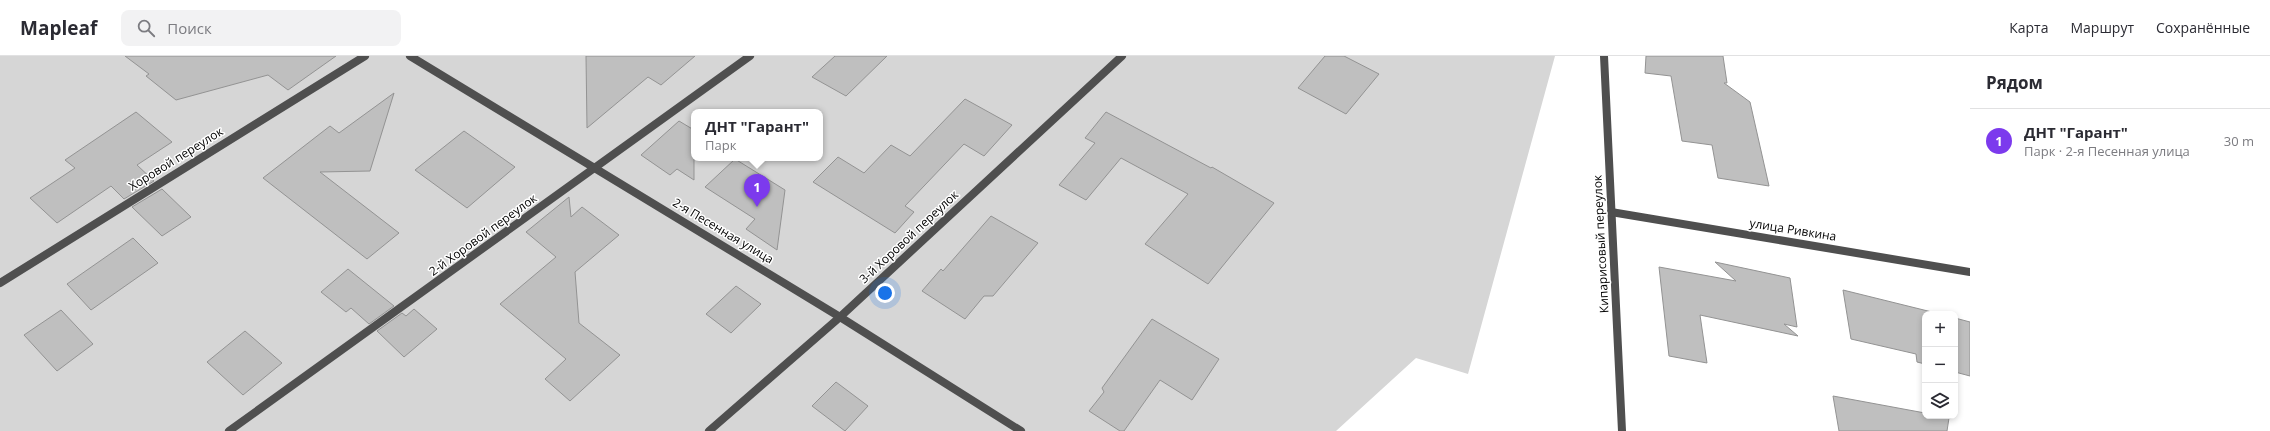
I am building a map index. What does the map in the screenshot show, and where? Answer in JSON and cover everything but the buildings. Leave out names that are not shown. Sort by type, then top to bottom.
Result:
[{"type":"street","name":"Хоровой переулок","points":[[0,283],[365,56]]},
{"type":"street","name":"2-я Песенная улица","points":[[410,56],[597,168],[840,317],[1021,431]]},
{"type":"street","name":"2-й Хоровой переулок","points":[[229,431],[597,168],[750,56]]},
{"type":"street","name":"3-й Хоровой переулок","points":[[709,431],[840,317],[1122,56]]},
{"type":"street","name":"Кипарисовый переулок","points":[[1604,56],[1622,431]]},
{"type":"street","name":"улица Ривкина","points":[[1611,212],[1970,272]]},
{"type":"shaded area","points":[[0,56],[1555,56],[1468,374],[1416,358],[1336,431],[0,431]]},
{"type":"place","name":"ДНТ \"Гарант\"","points":[[757,207]]}]
